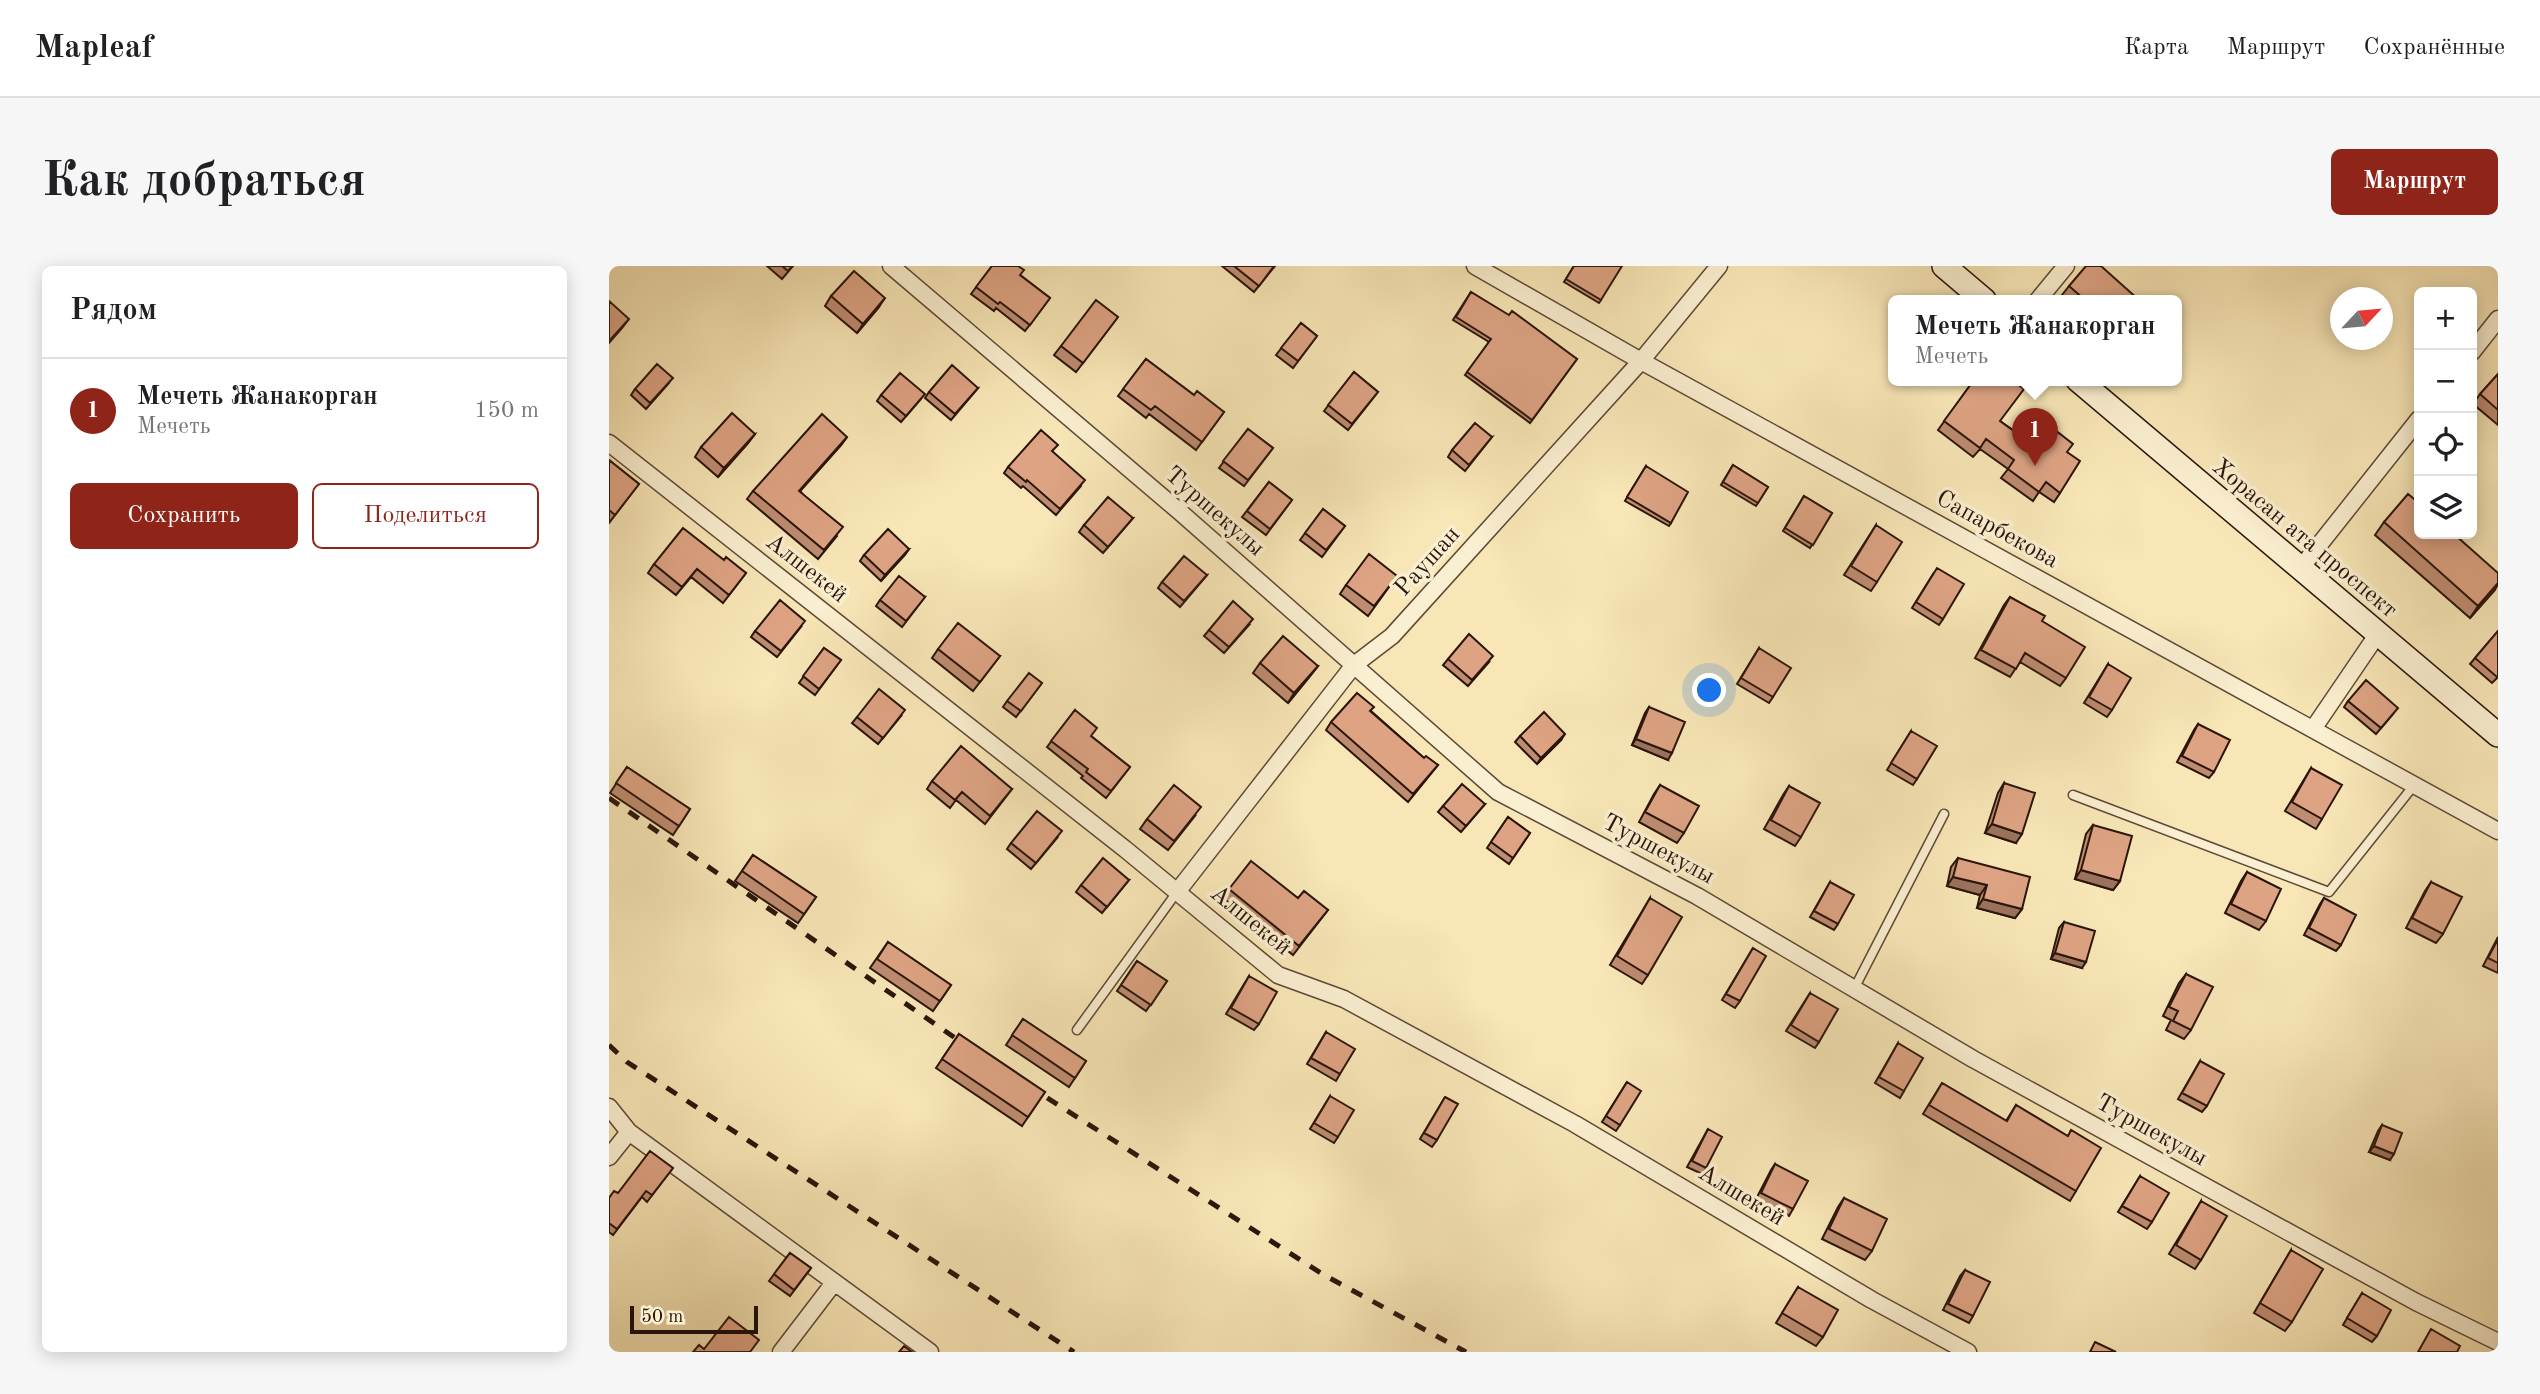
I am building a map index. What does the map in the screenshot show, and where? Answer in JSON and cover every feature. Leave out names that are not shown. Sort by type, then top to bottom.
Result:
[{"type":"main road","points":[[1944,266],[1978,295]]},
{"type":"main road","name":"Хорасан ата проспект","points":[[2085,386],[2498,735]]},
{"type":"street","name":"Туршекулы","points":[[891,266],[1498,792],[1697,895],[1973,1059],[2380,1282],[2498,1342]]},
{"type":"street","name":"Сапарбекова","points":[[1475,266],[1641,361],[2498,831]]},
{"type":"street","name":"Раушан","points":[[1177,892],[1354,665],[1392,636],[1641,361],[1719,266]]},
{"type":"street","points":[[2042,295],[2066,266]]},
{"type":"street","points":[[2474,350],[2498,319]]},
{"type":"street","points":[[2300,569],[2414,425]]},
{"type":"street","name":"Алшекей","points":[[609,443],[1177,892],[1278,975],[1344,999],[1575,1124],[1872,1300],[1968,1352]]},
{"type":"street","points":[[2313,729],[2377,635]]},
{"type":"street","points":[[609,1107],[629,1132],[833,1284],[930,1352]]},
{"type":"street","points":[[609,1157],[629,1132]]},
{"type":"street","points":[[781,1352],[833,1284]]},
{"type":"lane","points":[[2073,795],[2329,892],[2415,784]]},
{"type":"lane","points":[[1854,989],[1944,814]]},
{"type":"lane","points":[[1077,1030],[1177,892]]},
{"type":"building","points":[[992,266],[1018,266],[1024,270],[1020,275],[1050,298],[1030,325],[976,287]]},
{"type":"building","points":[[1234,266],[1274,266],[1259,286]]},
{"type":"building","points":[[1574,266],[1622,266],[1601,300],[1566,279]]},
{"type":"building","points":[[2086,266],[2101,266],[2133,295],[2079,295],[2069,286]]},
{"type":"building","points":[[854,271],[885,298],[863,324],[831,296]]},
{"type":"building","points":[[1471,292],[1509,315],[1512,311],[1577,359],[1532,420],[1467,372],[1491,339],[1456,317]]},
{"type":"building","points":[[1096,300],[1118,317],[1083,363],[1061,346]]},
{"type":"building","points":[[609,301],[629,319],[609,341]]},
{"type":"building","points":[[1301,323],[1317,336],[1298,361],[1281,348]]},
{"type":"building","points":[[1146,359],[1194,395],[1197,391],[1224,412],[1202,442],[1155,406],[1151,410],[1123,389]]},
{"type":"building","points":[[657,364],[673,378],[650,403],[635,389]]},
{"type":"building","points":[[952,365],[978,388],[955,414],[929,392]]},
{"type":"building","points":[[1354,372],[1378,392],[1352,424],[1328,405]]},
{"type":"building","points":[[900,373],[925,394],[906,416],[881,395]]},
{"type":"building","points":[[2498,374],[2498,410],[2480,394]]},
{"type":"building","points":[[1970,386],[2020,386],[2024,389],[2000,421],[2021,436],[2026,429],[2031,433],[2034,428],[2040,432],[2046,423],[2073,444],[2067,452],[2080,461],[2060,493],[2046,482],[2039,492],[2008,469],[2014,460],[1986,439],[1980,448],[1944,421]]},
{"type":"building","points":[[732,413],[755,434],[724,468],[701,447]]},
{"type":"building","points":[[822,414],[847,437],[799,491],[843,527],[824,550],[753,491]]},
{"type":"building","points":[[1475,423],[1492,437],[1469,465],[1452,450]]},
{"type":"building","points":[[1248,429],[1273,448],[1248,480],[1223,461]]},
{"type":"building","points":[[1041,430],[1058,445],[1052,451],[1085,480],[1060,509],[1008,467]]},
{"type":"building","points":[[609,460],[639,484],[615,515],[609,510]]},
{"type":"building","points":[[1733,465],[1768,487],[1758,503],[1723,482]]},
{"type":"building","points":[[1646,466],[1688,492],[1671,523],[1627,497]]},
{"type":"building","points":[[1269,482],[1292,500],[1270,529],[1247,511]]},
{"type":"building","points":[[2408,494],[2414,499],[2414,539],[2460,539],[2498,573],[2498,583],[2478,606],[2384,522]]},
{"type":"building","points":[[1804,496],[1832,513],[1813,545],[1785,528]]},
{"type":"building","points":[[1108,497],[1133,518],[1108,547],[1084,525]]},
{"type":"building","points":[[1323,509],[1345,526],[1326,550],[1305,533]]},
{"type":"building","points":[[1876,525],[1902,542],[1877,582],[1851,566]]},
{"type":"building","points":[[683,528],[724,560],[726,557],[746,573],[729,595],[697,569],[682,587],[654,564]]},
{"type":"building","points":[[888,529],[909,549],[885,575],[864,555]]},
{"type":"building","points":[[1369,554],[1397,576],[1374,606],[1346,585]]},
{"type":"building","points":[[1184,556],[1207,575],[1184,601],[1162,582]]},
{"type":"building","points":[[1937,568],[1964,584],[1943,619],[1916,602]]},
{"type":"building","points":[[899,576],[925,597],[906,621],[880,600]]},
{"type":"building","points":[[2010,597],[2045,616],[2042,621],[2085,647],[2066,678],[2025,653],[2016,669],[1981,650]]},
{"type":"building","points":[[780,600],[805,621],[781,651],[755,631]]},
{"type":"building","points":[[1233,601],[1253,619],[1229,647],[1209,630]]},
{"type":"building","points":[[958,623],[1000,656],[980,682],[938,649]]},
{"type":"building","points":[[2498,631],[2498,676],[2497,677],[2475,658]]},
{"type":"building","points":[[1469,634],[1493,656],[1472,680],[1448,659]]},
{"type":"building","points":[[1283,636],[1318,666],[1294,693],[1260,663]]},
{"type":"building","points":[[824,648],[841,660],[819,689],[803,676]]},
{"type":"building","points":[[1759,648],[1791,668],[1773,697],[1741,678]]},
{"type":"building","points":[[2108,664],[2131,678],[2112,710],[2089,697]]},
{"type":"building","points":[[1029,673],[1042,683],[1021,711],[1007,701]]},
{"type":"building","points":[[2366,680],[2398,708],[2381,728],[2348,701]]},
{"type":"building","points":[[879,689],[905,710],[883,738],[857,717]]},
{"type":"building","points":[[1357,693],[1374,707],[1370,711],[1424,758],[1426,756],[1438,765],[1413,794],[1331,722]]},
{"type":"building","points":[[1649,707],[1685,722],[1672,753],[1636,739]]},
{"type":"building","points":[[1075,710],[1097,728],[1091,736],[1130,767],[1111,791],[1086,772],[1088,769],[1051,741]]},
{"type":"building","points":[[1544,712],[1565,734],[1541,758],[1520,736]]},
{"type":"building","points":[[2198,724],[2230,740],[2214,772],[2182,756]]},
{"type":"building","points":[[1911,731],[1937,746],[1917,779],[1891,763]]},
{"type":"building","points":[[961,746],[1012,789],[990,816],[962,792],[955,800],[932,781]]},
{"type":"building","points":[[627,767],[690,809],[679,826],[616,783]]},
{"type":"building","points":[[2311,768],[2342,785],[2322,819],[2292,802]]},
{"type":"building","points":[[2004,783],[2035,793],[2022,834],[1992,824]]},
{"type":"building","points":[[1462,784],[1485,804],[1466,826],[1443,806]]},
{"type":"building","points":[[1174,785],[1201,807],[1174,841],[1147,819]]},
{"type":"building","points":[[1660,785],[1699,806],[1684,833],[1645,812]]},
{"type":"building","points":[[1789,786],[1820,803],[1801,837],[1771,820]]},
{"type":"building","points":[[1037,811],[1062,831],[1036,863],[1011,843]]},
{"type":"building","points":[[1508,817],[1530,833],[1513,858],[1491,842]]},
{"type":"building","points":[[2093,825],[2132,836],[2120,881],[2081,870]]},
{"type":"building","points":[[753,855],[816,897],[804,914],[742,871]]},
{"type":"building","points":[[1103,858],[1129,880],[1107,907],[1081,885]]},
{"type":"building","points":[[1958,858],[2030,877],[2022,909],[1983,899],[1987,885],[1953,877]]},
{"type":"building","points":[[1251,861],[1298,898],[1304,891],[1328,910],[1299,946],[1229,889]]},
{"type":"building","points":[[2247,872],[2281,889],[2266,921],[2231,904]]},
{"type":"building","points":[[1830,882],[1854,895],[1838,924],[1814,911]]},
{"type":"building","points":[[2431,882],[2462,897],[2443,934],[2412,918]]},
{"type":"building","points":[[1650,898],[1682,917],[1648,975],[1617,956]]},
{"type":"building","points":[[2324,898],[2356,915],[2341,945],[2309,928]]},
{"type":"building","points":[[2064,922],[2095,931],[2086,962],[2055,953]]},
{"type":"building","points":[[2498,939],[2498,963],[2488,958]]},
{"type":"building","points":[[888,942],[951,985],[940,1001],[877,959]]},
{"type":"building","points":[[1753,948],[1766,956],[1740,1001],[1726,994]]},
{"type":"building","points":[[1137,961],[1167,981],[1151,1005],[1121,985]]},
{"type":"building","points":[[2186,974],[2213,987],[2191,1030],[2173,1021],[2178,1011],[2169,1007]]},
{"type":"building","points":[[1249,976],[1277,992],[1259,1024],[1231,1008]]},
{"type":"building","points":[[1810,993],[1838,1009],[1819,1042],[1791,1025]]},
{"type":"building","points":[[1023,1019],[1086,1061],[1075,1078],[1012,1035]]},
{"type":"building","points":[[1326,1032],[1355,1049],[1340,1074],[1311,1058]]},
{"type":"building","points":[[959,1034],[1045,1092],[1028,1117],[942,1059]]},
{"type":"building","points":[[1898,1043],[1923,1058],[1904,1091],[1879,1077]]},
{"type":"building","points":[[2200,1061],[2224,1074],[2207,1106],[2182,1093]]},
{"type":"building","points":[[1627,1082],[1641,1091],[1620,1125],[1606,1116]]},
{"type":"building","points":[[1942,1083],[2007,1121],[2016,1105],[2068,1136],[2071,1130],[2101,1148],[2076,1191],[1929,1105]]},
{"type":"building","points":[[1330,1096],[1354,1110],[1338,1137],[1314,1123]]},
{"type":"building","points":[[1445,1097],[1458,1104],[1437,1140],[1424,1133]]},
{"type":"building","points":[[2382,1125],[2402,1133],[2394,1154],[2374,1146]]},
{"type":"building","points":[[1708,1129],[1722,1137],[1706,1168],[1692,1161]]},
{"type":"building","points":[[650,1151],[673,1168],[652,1195],[646,1191],[617,1229],[609,1223],[609,1198],[614,1191],[618,1193]]},
{"type":"building","points":[[1775,1164],[1808,1181],[1793,1209],[1761,1193]]},
{"type":"building","points":[[2140,1176],[2169,1193],[2152,1222],[2122,1206]]},
{"type":"building","points":[[1844,1198],[1887,1219],[1872,1251],[1829,1229]]},
{"type":"building","points":[[2201,1201],[2227,1216],[2201,1260],[2176,1245]]},
{"type":"building","points":[[2291,1250],[2323,1269],[2292,1322],[2260,1303]]},
{"type":"building","points":[[790,1253],[811,1268],[794,1290],[774,1274]]},
{"type":"building","points":[[1965,1270],[1990,1282],[1973,1316],[1948,1304]]},
{"type":"building","points":[[1798,1287],[1838,1310],[1823,1337],[1782,1313]]},
{"type":"building","points":[[2362,1293],[2391,1310],[2377,1336],[2347,1318]]},
{"type":"building","points":[[729,1317],[759,1340],[750,1352],[693,1352],[699,1345],[704,1349]]},
{"type":"building","points":[[2431,1329],[2460,1346],[2457,1352],[2418,1352]]},
{"type":"building","points":[[2095,1342],[2116,1352],[2090,1352]]},
{"type":"building","points":[[904,1346],[912,1352],[899,1352]]},
{"type":"railway","points":[[609,798],[971,1049]]},
{"type":"railway","points":[[609,1045],[627,1062],[1074,1352]]},
{"type":"railway","points":[[1027,1085],[1324,1275],[1466,1352]]},
{"type":"place","name":"Мечеть Жанакорган","points":[[2035,466]]}]
